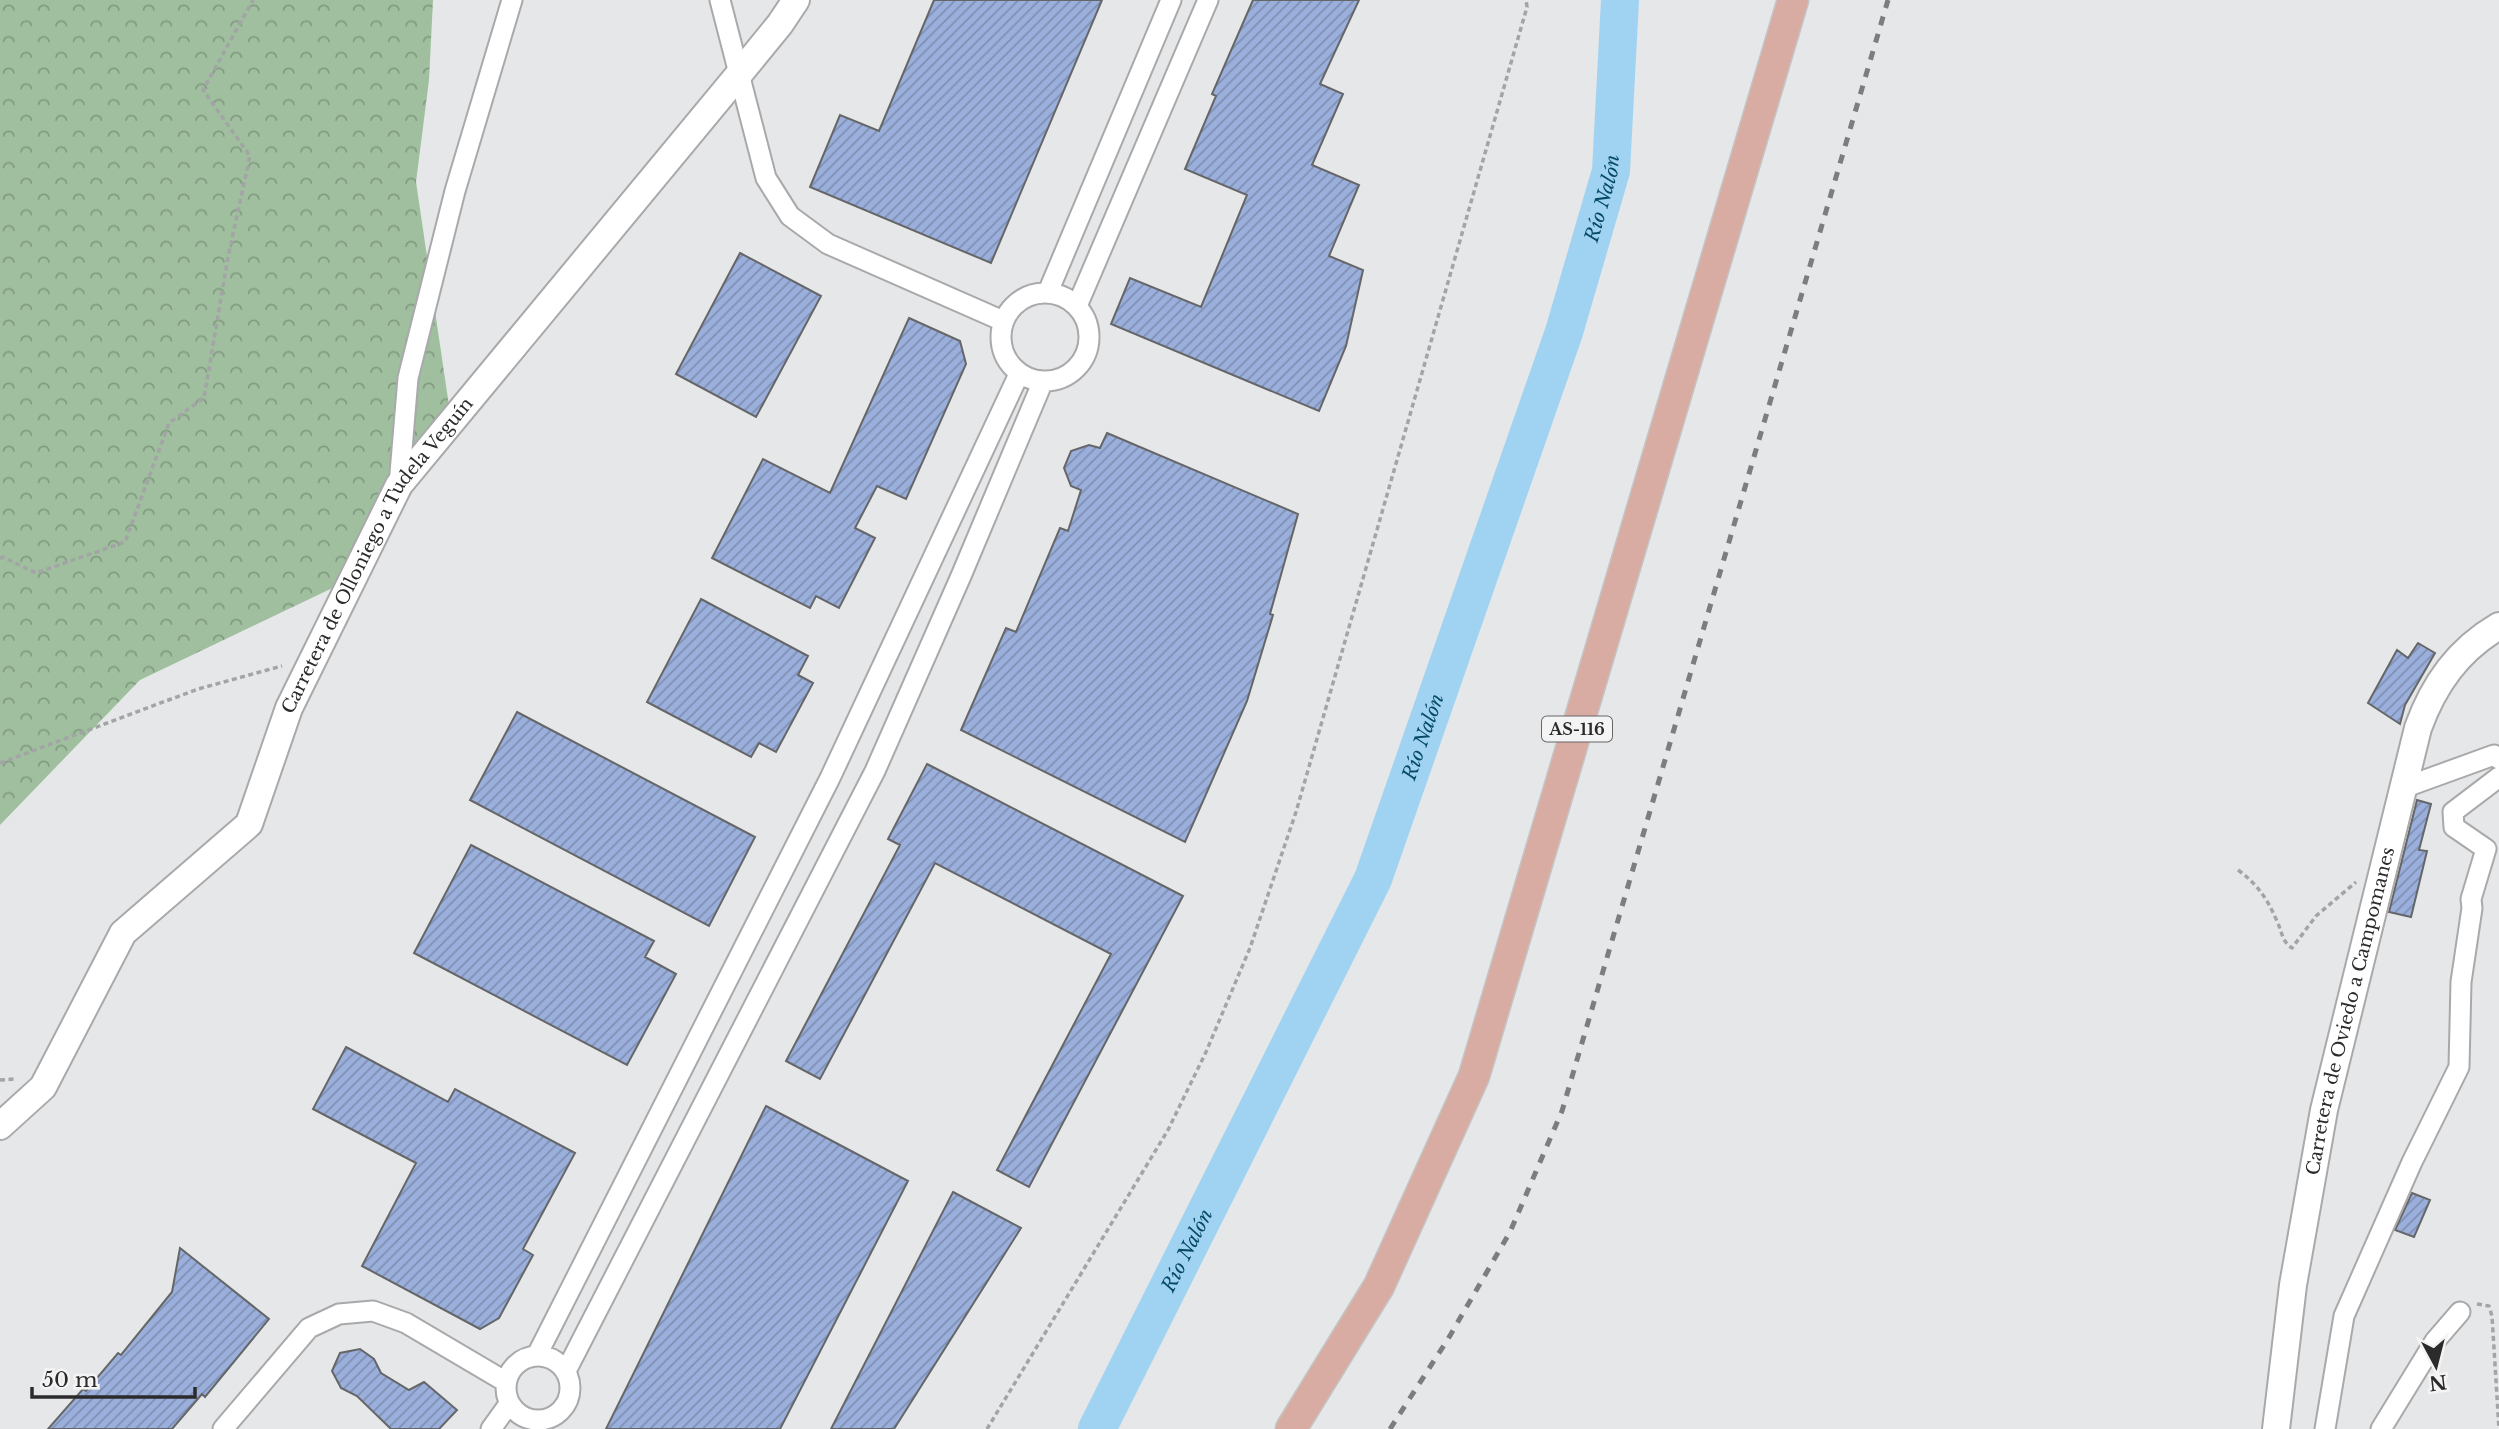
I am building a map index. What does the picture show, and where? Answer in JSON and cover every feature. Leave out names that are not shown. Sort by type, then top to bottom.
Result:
[{"type":"main road","name":"AS-116","points":[[1291,1429],[1379,1286],[1474,1076],[1793,0]]},
{"type":"street","points":[[399,485],[408,378],[454,191],[512,0]]},
{"type":"street","points":[[720,0],[766,178],[790,216],[828,244],[1003,321]]},
{"type":"street","name":"Carretera de Olloniego a Tudela Veguín","points":[[0,1126],[43,1087],[123,933],[249,824],[289,708],[399,485],[740,73],[796,0]]},
{"type":"street","points":[[1048,292],[1171,0]]},
{"type":"street","points":[[1077,306],[1208,0]]},
{"type":"street","points":[[1048,292],[1071,300],[1077,306],[1089,326],[1088,350],[1081,364],[1064,378],[1049,382],[1019,374],[1008,363],[1000,336],[1003,321],[1011,308],[1023,298],[1048,292]]},
{"type":"street","points":[[537,1355],[830,778],[1019,374]]},
{"type":"street","points":[[566,1371],[875,771],[967,564],[1043,381]]},
{"type":"street","name":"Carretera de Oviedo a Campomanes","points":[[2276,1429],[2293,1285],[2324,1111],[2421,719],[2443,674],[2484,634],[2499,626]]},
{"type":"street","points":[[2325,1429],[2343,1315],[2412,1162],[2459,1067],[2461,982],[2471,899],[2493,848],[2454,827],[2453,812],[2499,763],[2494,755],[2403,788]]},
{"type":"street","points":[[223,1429],[309,1328],[339,1314],[373,1311],[406,1323],[506,1382]]},
{"type":"street","points":[[2381,1429],[2435,1341],[2460,1312]]},
{"type":"street","points":[[537,1355],[559,1363],[566,1371],[570,1395],[566,1406],[556,1415],[532,1425],[509,1404],[506,1382],[509,1372],[516,1363],[526,1357],[537,1355]]},
{"type":"street","points":[[491,1429],[509,1404]]},
{"type":"path","points":[[0,558],[36,573],[125,542],[169,423],[204,398],[228,257],[250,156],[203,90],[253,0]]},
{"type":"path","points":[[987,1429],[1168,1130],[1206,1052],[1250,948],[1296,812],[1527,7],[1526,0]]},
{"type":"path","points":[[0,764],[198,689],[314,657]]},
{"type":"path","points":[[2238,870],[2253,881],[2263,894],[2278,921],[2284,943],[2292,948],[2316,916],[2357,881]]},
{"type":"path","points":[[2460,1312],[2479,1303],[2488,1306],[2493,1317],[2499,1429]]},
{"type":"green space","points":[[0,0],[433,0],[429,80],[416,182],[453,433],[345,582],[140,680],[0,825]]},
{"type":"building","points":[[934,0],[1102,0],[991,263],[810,187],[840,115],[879,131]]},
{"type":"building","points":[[1253,0],[1359,0],[1320,84],[1343,94],[1312,165],[1359,185],[1329,256],[1363,270],[1346,346],[1319,411],[1111,324],[1130,278],[1201,307],[1247,195],[1185,169],[1216,96],[1212,94]]},
{"type":"building","points":[[740,253],[821,296],[756,417],[676,374]]},
{"type":"building","points":[[909,318],[960,341],[966,364],[906,499],[877,486],[855,528],[875,538],[839,608],[816,596],[810,608],[712,558],[763,459],[830,493]]},
{"type":"building","points":[[1107,433],[1298,514],[1270,614],[1273,615],[1247,701],[1185,842],[961,730],[1006,628],[1016,632],[1060,528],[1068,531],[1081,490],[1071,486],[1064,468],[1071,451],[1089,445],[1100,448]]},
{"type":"building","points":[[701,599],[808,656],[798,675],[813,683],[776,752],[759,743],[751,757],[647,702]]},
{"type":"building","points":[[2418,643],[2435,653],[2405,705],[2400,724],[2368,703],[2397,650],[2408,658]]},
{"type":"building","points":[[517,712],[755,837],[709,926],[470,800]]},
{"type":"building","points":[[927,764],[1183,896],[1029,1187],[997,1170],[1111,954],[935,863],[820,1079],[786,1061],[900,845],[888,839]]},
{"type":"building","points":[[2417,800],[2431,804],[2419,850],[2427,851],[2411,917],[2389,912]]},
{"type":"building","points":[[471,845],[654,941],[645,957],[676,974],[627,1065],[414,953]]},
{"type":"building","points":[[346,1047],[448,1102],[455,1089],[575,1153],[523,1249],[533,1255],[499,1318],[480,1329],[362,1266],[416,1163],[313,1109]]},
{"type":"building","points":[[766,1106],[908,1181],[780,1429],[606,1429]]},
{"type":"building","points":[[953,1192],[1021,1228],[894,1429],[831,1429]]},
{"type":"building","points":[[2412,1193],[2430,1200],[2414,1237],[2395,1230]]},
{"type":"building","points":[[180,1248],[269,1319],[205,1397],[202,1394],[172,1429],[48,1429],[83,1389],[86,1391],[118,1353],[121,1355],[172,1292]]},
{"type":"building","points":[[360,1349],[374,1359],[381,1373],[409,1390],[424,1382],[457,1410],[439,1429],[391,1429],[357,1396],[341,1388],[332,1371],[340,1353]]},
{"type":"waterway","name":"Río Nalón","points":[[1097,1429],[1373,879],[1564,332],[1611,171],[1620,0]]},
{"type":"railway","points":[[1390,1429],[1448,1339],[1510,1232],[1562,1111],[1888,0]]}]
